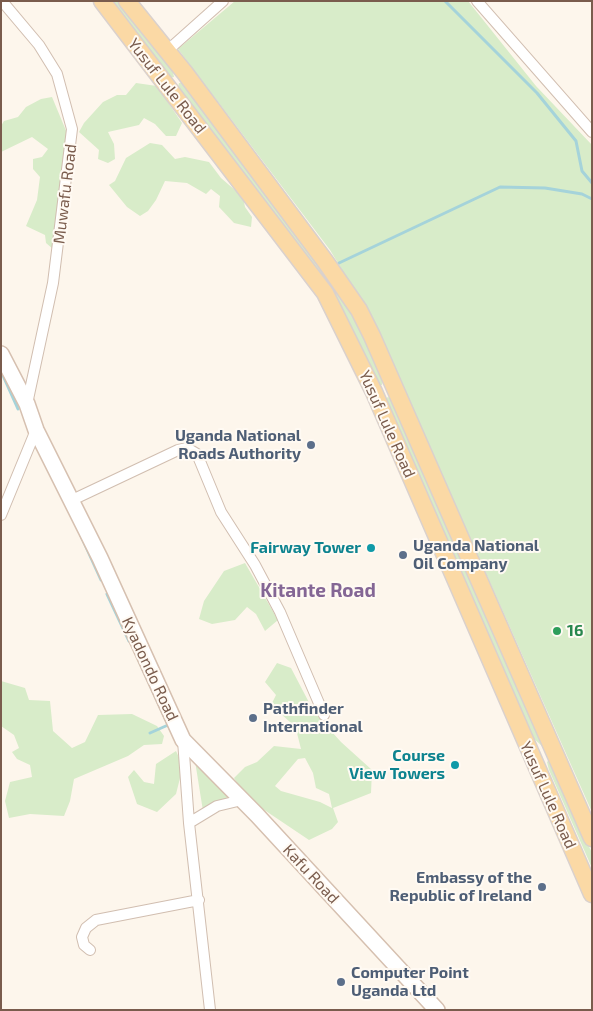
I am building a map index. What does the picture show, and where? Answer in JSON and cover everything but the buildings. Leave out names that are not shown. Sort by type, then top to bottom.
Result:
[{"type":"main road","name":"Yusuf Lule Road","points":[[102,1],[325,293],[374,392],[592,894]]},
{"type":"main road","name":"Yusuf Lule Road","points":[[127,1],[167,51],[333,272],[359,310],[592,838]]},
{"type":"main road","name":"Kyadondo Road","points":[[1,354],[28,404],[36,430],[100,558],[183,740]]},
{"type":"main road","points":[[374,392],[393,384]]},
{"type":"main road","name":"Kafu Road","points":[[183,740],[242,800],[437,1010]]},
{"type":"street","name":"Muwafu Road","points":[[2,1],[39,45],[57,74],[72,129],[54,283],[28,404]]},
{"type":"street","points":[[167,51],[223,1]]},
{"type":"street","points":[[477,1],[592,132]]},
{"type":"street","points":[[1,515],[36,430]]},
{"type":"street","points":[[70,501],[178,450],[187,448],[197,454],[221,512],[255,565],[280,612],[324,715]]},
{"type":"street","name":"Kyadondo Road","points":[[183,740],[189,823],[210,1010]]},
{"type":"street","points":[[189,823],[217,806],[242,800]]},
{"type":"street","points":[[90,950],[84,945],[82,938],[86,928],[96,920],[199,900]]},
{"type":"green space","points":[[111,1],[119,1],[173,72],[174,77],[169,78]]},
{"type":"green space","points":[[235,1],[468,1],[536,86],[592,145],[592,812],[376,326],[330,250],[178,49]]},
{"type":"green space","points":[[136,83],[157,86],[182,123],[176,136],[166,136],[155,124],[144,118],[139,125],[108,132],[114,144],[115,159],[108,163],[98,159],[99,150],[79,132],[84,123],[103,102],[117,95],[126,95]]},
{"type":"green space","points":[[179,83],[182,83],[326,270],[359,326],[383,379],[382,385],[379,385],[342,308],[178,87]]},
{"type":"green space","points":[[52,97],[67,133],[53,249],[46,243],[45,235],[26,226],[37,200],[40,177],[33,169],[33,159],[42,157],[48,149],[32,137],[1,152],[1,126],[4,121],[18,117],[26,107],[41,99]]},
{"type":"green space","points":[[150,143],[162,145],[175,159],[185,157],[209,162],[221,178],[243,197],[245,207],[252,217],[251,227],[234,223],[219,207],[220,196],[211,189],[206,194],[187,183],[165,181],[156,200],[148,211],[140,216],[127,207],[109,185],[115,181],[126,158]]},
{"type":"green space","points":[[388,397],[392,399],[544,744],[542,746],[533,738],[518,705],[385,399]]},
{"type":"green space","points":[[245,563],[278,620],[265,631],[256,614],[247,607],[235,620],[212,624],[199,619],[204,601],[224,571]]},
{"type":"green space","points":[[277,663],[291,668],[314,712],[341,742],[372,770],[371,793],[333,808],[338,822],[332,829],[309,840],[248,799],[234,778],[245,767],[257,762],[274,746],[301,749],[297,733],[290,722],[271,705],[276,695],[265,682]],"holes":[[[305,758],[313,773],[316,788],[329,794],[332,808],[320,802],[281,791],[275,786],[298,759]]]},
{"type":"green space","points":[[1,681],[25,688],[29,700],[50,701],[53,731],[72,748],[85,742],[98,715],[132,714],[157,726],[164,736],[162,744],[144,745],[128,756],[74,779],[70,801],[64,816],[30,814],[9,818],[5,801],[10,782],[32,777],[30,765],[17,759],[12,752],[19,748],[14,735],[1,726]]},
{"type":"green space","points":[[176,751],[183,766],[176,794],[157,812],[137,804],[128,777],[134,770],[144,782],[154,784],[156,764]]},
{"type":"green space","points":[[549,760],[592,853],[592,868],[549,770],[547,762]]},
{"type":"green space","points":[[195,761],[228,797],[203,811]]},
{"type":"waterway","points":[[445,1],[537,93],[576,141],[582,171],[592,183]]},
{"type":"waterway","points":[[339,263],[500,187],[545,188],[582,194],[592,199]]},
{"type":"waterway","points":[[1,371],[18,409]]},
{"type":"waterway","points":[[81,536],[101,580]]},
{"type":"waterway","points":[[107,594],[129,641]]},
{"type":"waterway","points":[[139,661],[170,729]]},
{"type":"waterway","points":[[150,733],[168,725]]},
{"type":"place","name":"Uganda National Roads Authority","points":[[311,445]]},
{"type":"place","name":"Fairway Tower","points":[[371,548]]},
{"type":"place","name":"Uganda National Oil Company","points":[[403,555]]},
{"type":"place","name":"16","points":[[557,631]]},
{"type":"place","name":"Pathfinder International","points":[[253,718]]},
{"type":"place","name":"Course View Towers","points":[[455,765]]},
{"type":"place","name":"Embassy of the Republic of Ireland","points":[[542,887]]},
{"type":"place","name":"Computer Point Uganda Ltd","points":[[341,982]]},
{"type":"district","name":"Kitante Road","points":[[318,591]]}]
